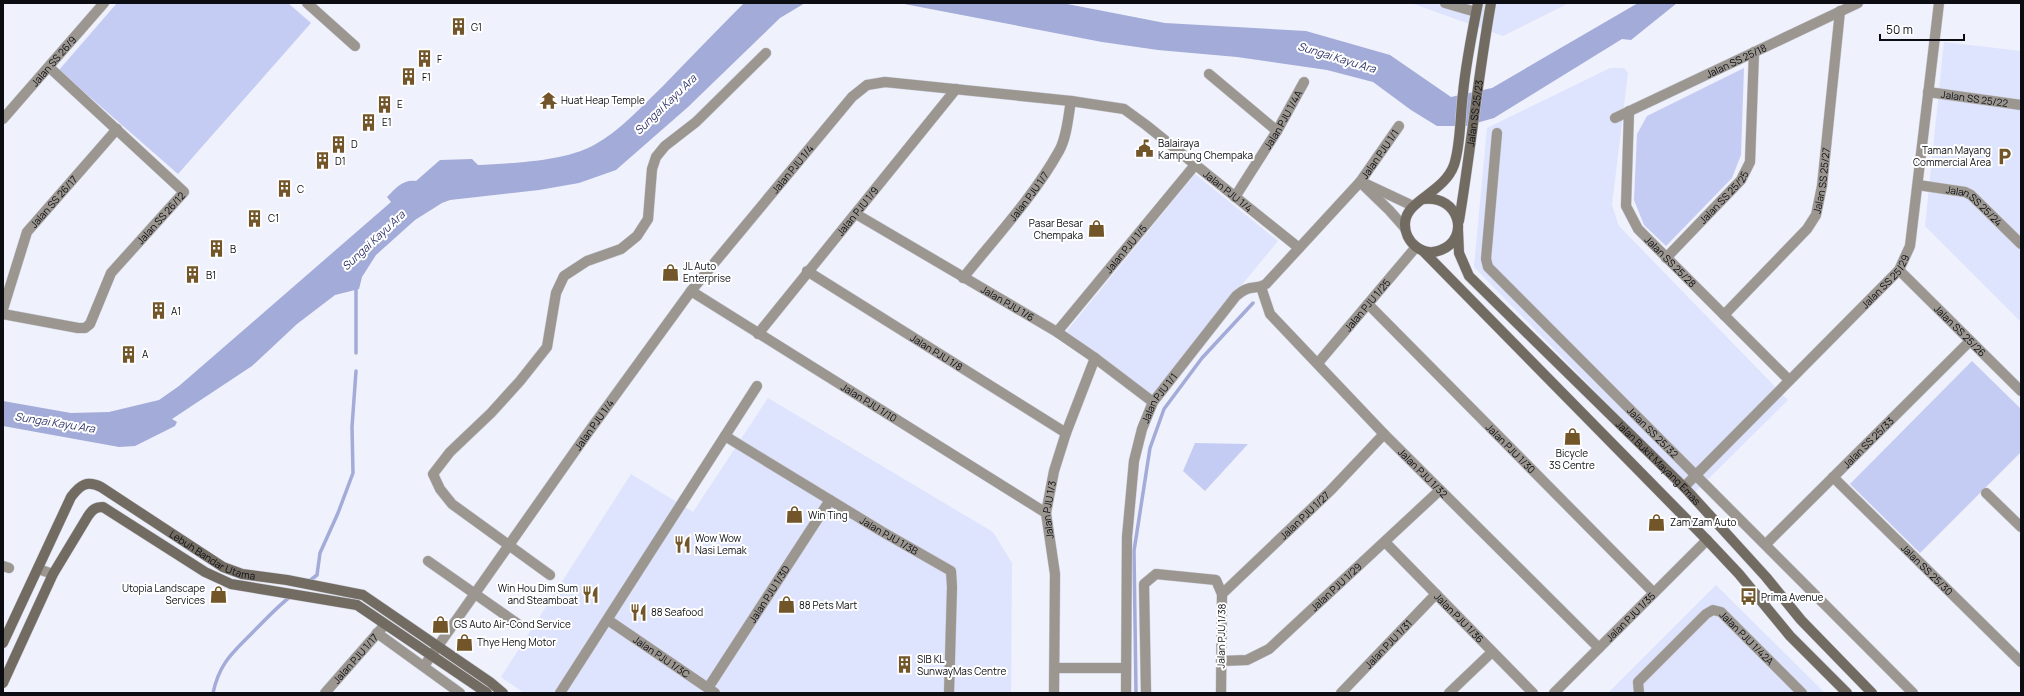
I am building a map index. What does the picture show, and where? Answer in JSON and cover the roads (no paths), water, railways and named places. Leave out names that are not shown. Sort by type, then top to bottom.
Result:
[{"type":"main road","name":"Jalan SS 25/23","points":[[1458,227],[1486,28],[1491,3]]},
{"type":"main road","points":[[1477,7],[1484,20],[1486,28]]},
{"type":"main road","name":"Jalan SS 25/23","points":[[1424,199],[1445,182],[1454,164],[1467,55],[1477,7]]},
{"type":"main road","points":[[1424,199],[1440,200],[1447,203],[1456,216],[1458,227],[1455,239],[1441,250],[1432,252],[1420,249],[1410,242],[1405,228],[1408,212],[1413,206],[1424,199]]},
{"type":"main road","name":"Jalan Bukit Mayang Emas","points":[[1458,227],[1459,253],[1469,276],[1684,487],[1766,577],[1801,620],[1872,693]]},
{"type":"main road","name":"Jalan Bukit Mayang Emas","points":[[1420,249],[1707,540],[1739,574],[1790,636],[1847,693]]},
{"type":"main road","name":"Lebuh Bandar Utama","points":[[3,643],[71,497],[77,489],[87,483],[93,483],[223,568],[242,574],[313,584],[363,595],[490,682],[502,693]]},
{"type":"main road","name":"Lebuh Bandar Utama","points":[[3,683],[53,574],[88,516],[94,508],[103,507],[205,572],[231,584],[357,604],[487,693]]},
{"type":"main road","points":[[178,554],[187,544]]},
{"type":"main road","points":[[337,602],[339,590]]},
{"type":"street","name":"Jalan SS 26/9","points":[[3,119],[104,3]]},
{"type":"street","points":[[307,3],[355,46]]},
{"type":"street","points":[[1445,3],[1477,7]]},
{"type":"street","name":"Jalan SS 25/18","points":[[1615,118],[1858,3]]},
{"type":"street","name":"Jalan SS 25/29","points":[[1684,487],[1899,270],[1910,246],[1939,3]]},
{"type":"street","name":"Jalan SS 25/27","points":[[1724,315],[1807,229],[1816,215],[1822,186],[1840,11]]},
{"type":"street","name":"Jalan SS 25/25","points":[[1666,258],[1741,180],[1750,162],[1754,52]]},
{"type":"street","points":[[550,575],[452,504],[440,489],[433,474],[450,452],[491,413],[547,347],[556,293],[564,276],[587,261],[621,249],[637,236],[648,219],[652,169],[656,157],[665,146],[696,122],[766,53]]},
{"type":"street","name":"Jalan SS 26/12","points":[[3,314],[85,328],[90,324],[111,273],[184,192],[49,67]]},
{"type":"street","points":[[1209,74],[1277,131]]},
{"type":"street","name":"Jalan PJU 1/4","points":[[424,666],[439,647],[508,545],[691,291],[852,97],[867,85],[885,82],[1071,101],[1124,109],[1299,248]]},
{"type":"street","name":"Jalan PJU 1/4A","points":[[1235,197],[1277,131],[1304,82]]},
{"type":"street","name":"Jalan PJU 1/9","points":[[758,334],[807,271],[856,214],[956,89]]},
{"type":"street","name":"Jalan SS 25/22","points":[[1928,92],[2021,105]]},
{"type":"street","name":"Jalan PJU 1/7","points":[[963,278],[1032,191],[1059,150],[1067,124],[1071,101]]},
{"type":"street","name":"Jalan SS 25/28","points":[[1629,111],[1626,206],[1638,229],[1789,380]]},
{"type":"street","name":"Jalan PJU 1/1","points":[[1126,693],[1127,537],[1134,461],[1142,429],[1152,402],[1236,296],[1245,289],[1251,287],[1261,287],[1266,284],[1360,182],[1399,126]]},
{"type":"street","name":"Jalan SS 26/17","points":[[3,309],[26,232],[117,129]]},
{"type":"street","name":"Jalan SS 25/32","points":[[1497,133],[1486,259],[1488,267],[1913,693]]},
{"type":"street","name":"Jalan PJU 1/5","points":[[1056,332],[1195,165]]},
{"type":"street","name":"Jalan PJU 1/1","points":[[1360,182],[1413,206]]},
{"type":"street","name":"Jalan PJU 1/1","points":[[1360,182],[1405,228]]},
{"type":"street","name":"Jalan SS 25/24","points":[[1918,185],[1965,192],[2021,244]]},
{"type":"street","name":"Jalan PJU 1/6","points":[[856,214],[1056,332],[1095,358],[1152,402]]},
{"type":"street","name":"Jalan PJU 1/25","points":[[1318,363],[1368,304],[1420,249]]},
{"type":"street","name":"Jalan SS 25/26","points":[[1899,270],[2021,391]]},
{"type":"street","name":"Jalan PJU 1/8","points":[[807,271],[1066,434]]},
{"type":"street","name":"Jalan PJU 1/32","points":[[1261,287],[1270,314],[1384,434],[1599,648]]},
{"type":"street","name":"Jalan PJU 1/10","points":[[691,291],[1046,513]]},
{"type":"street","name":"Jalan PJU 1/30","points":[[1368,304],[1654,592]]},
{"type":"street","name":"Jalan SS 25/33","points":[[1766,544],[1970,341]]},
{"type":"street","name":"Jalan PJU 1/3","points":[[1054,693],[1055,574],[1046,513],[1054,471],[1066,434],[1095,358]]},
{"type":"street","points":[[560,693],[757,386]]},
{"type":"street","name":"Jalan PJU 1/27","points":[[1222,594],[1330,491],[1384,434]]},
{"type":"street","name":"Jalan PJU 1/3B","points":[[724,436],[951,571],[952,587],[949,693]]},
{"type":"street","name":"Jalan SS 25/30","points":[[1834,477],[2021,662]]},
{"type":"street","name":"Jalan PJU 1/29","points":[[1221,660],[1247,660],[1269,649],[1440,490]]},
{"type":"street","points":[[1986,493],[2021,527]]},
{"type":"street","name":"Jalan PJU 1/3D","points":[[711,691],[830,500]]},
{"type":"street","name":"Jalan PJU 1/35","points":[[1554,693],[1707,540]]},
{"type":"street","name":"Jalan PJU 1/36","points":[[1384,542],[1533,693]]},
{"type":"street","points":[[428,562],[518,624]]},
{"type":"street","points":[[38,569],[53,574]]},
{"type":"street","name":"Jalan PJU 1/38","points":[[1146,693],[1144,584],[1156,574],[1216,580],[1222,594],[1221,693]]},
{"type":"street","name":"Jalan PJU 1/31","points":[[1341,693],[1436,594]]},
{"type":"street","name":"Jalan PJU 1/42A","points":[[1640,693],[1638,682],[1706,614],[1713,610],[1721,612],[1802,693]]},
{"type":"street","name":"Jalan PJU 1/3C","points":[[608,620],[711,691]]},
{"type":"street","name":"Jalan PJU 1/17","points":[[325,693],[386,623]]},
{"type":"street","points":[[377,633],[424,666],[455,692]]},
{"type":"street","points":[[1449,693],[1492,652]]},
{"type":"street","points":[[1055,668],[1125,668]]},
{"type":"water","name":"Sungai Kayu Ara","points":[[744,3],[805,3],[780,18],[688,107],[616,170],[579,183],[539,190],[450,200],[442,203],[415,220],[376,255],[362,277],[359,289],[335,295],[297,324],[252,366],[172,419],[177,422],[175,426],[135,446],[119,447],[3,426],[3,401],[71,413],[109,412],[159,400],[179,386],[391,202],[387,197],[400,185],[407,181],[416,181],[440,160],[472,159],[478,165],[537,161],[568,155],[582,151],[594,145],[613,133],[630,118]]},
{"type":"water","name":"Sungai Kayu Ara","points":[[899,3],[1062,3],[1165,23],[1306,31],[1390,55],[1451,97],[1492,88],[1638,3],[1677,3],[1631,40],[1622,39],[1494,118],[1466,126],[1437,126],[1411,110],[1373,82],[1327,70],[1237,57],[1158,50],[1102,42]]},
{"type":"waterway","points":[[356,286],[356,353]]},
{"type":"waterway","points":[[1136,693],[1134,551],[1150,448],[1164,409],[1202,358],[1253,303]]},
{"type":"waterway","points":[[308,582],[317,575],[320,553],[338,513],[353,473],[352,427],[356,371]]},
{"type":"waterway","points":[[213,693],[220,673],[229,658],[273,612],[291,596]]},
{"type":"place","name":"G1","points":[[458,27]]},
{"type":"place","name":"F","points":[[424,59]]},
{"type":"place","name":"F1","points":[[409,77]]},
{"type":"place","name":"Huat Heap Temple","points":[[548,100]]},
{"type":"place","name":"E","points":[[384,104]]},
{"type":"place","name":"E1","points":[[369,122]]},
{"type":"place","name":"D","points":[[338,144]]},
{"type":"place","name":"Balairaya Kampung Chempaka","points":[[1145,149]]},
{"type":"place","name":"Taman Mayang Commercial Area","points":[[2004,156]]},
{"type":"place","name":"D1","points":[[322,161]]},
{"type":"place","name":"C","points":[[284,189]]},
{"type":"place","name":"C1","points":[[255,218]]},
{"type":"place","name":"Pasar Besar Chempaka","points":[[1096,229]]},
{"type":"place","name":"B","points":[[217,249]]},
{"type":"place","name":"JL Auto Enterprise","points":[[670,272]]},
{"type":"place","name":"B1","points":[[193,275]]},
{"type":"place","name":"A1","points":[[158,311]]},
{"type":"place","name":"A","points":[[129,354]]},
{"type":"place","name":"Bicycle 3S Centre","points":[[1572,436]]},
{"type":"place","name":"Win Ting","points":[[795,515]]},
{"type":"place","name":"Zam Zam Auto","points":[[1657,522]]},
{"type":"place","name":"Wow Wow Nasi Lemak","points":[[682,544]]},
{"type":"place","name":"Utopia Landscape Services","points":[[218,594]]},
{"type":"place","name":"Win Hou Dim Sum and Steamboat","points":[[591,594]]},
{"type":"place","name":"Prima Avenue","points":[[1748,597]]},
{"type":"place","name":"88 Pets Mart","points":[[786,605]]},
{"type":"place","name":"88 Seafood","points":[[638,612]]},
{"type":"place","name":"GS Auto Air-Cond Service","points":[[441,624]]},
{"type":"place","name":"Thye Heng Motor","points":[[464,642]]},
{"type":"place","name":"SIB KL SunwayMas Centre","points":[[904,665]]}]
